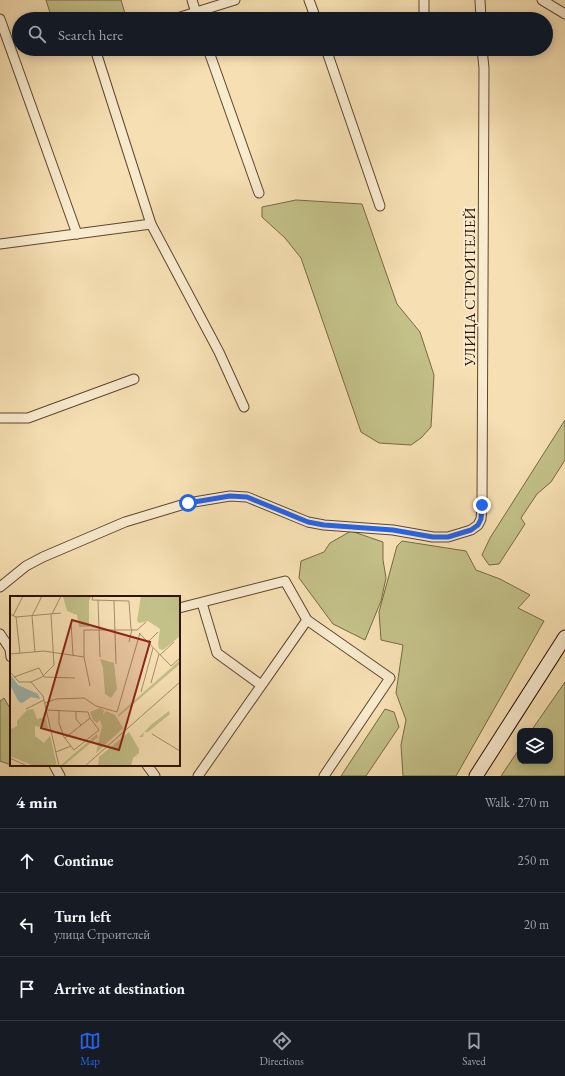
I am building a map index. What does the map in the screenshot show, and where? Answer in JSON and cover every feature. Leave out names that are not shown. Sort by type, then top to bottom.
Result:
[{"type":"main road","points":[[476,776],[565,637]]},
{"type":"street","points":[[192,0],[196,12]]},
{"type":"street","points":[[205,12],[235,0]]},
{"type":"street","points":[[309,0],[313,12]]},
{"type":"street","points":[[424,0],[424,12]]},
{"type":"street","points":[[480,0],[481,12]]},
{"type":"street","points":[[548,1],[565,14]]},
{"type":"street","points":[[0,19],[12,53]]},
{"type":"street","points":[[13,56],[77,234]]},
{"type":"street","points":[[97,56],[151,224],[219,352],[244,407]]},
{"type":"street","points":[[210,56],[259,193]]},
{"type":"street","points":[[328,56],[380,206]]},
{"type":"street","name":"УЛИЦА СТРОИТЕЛЕЙ","points":[[0,587],[26,566],[43,556],[125,522],[188,503],[230,496],[247,497],[308,522],[324,525],[393,530],[433,537],[448,537],[471,530],[478,525],[481,519],[482,505],[484,68],[483,56]]},
{"type":"street","points":[[0,244],[151,224]]},
{"type":"street","points":[[0,418],[28,418],[134,379]]},
{"type":"street","points":[[180,608],[285,581],[307,620],[390,678],[324,776]]},
{"type":"street","points":[[202,603],[217,653],[261,685]]},
{"type":"street","points":[[198,776],[307,620]]},
{"type":"street","points":[[0,634],[10,649]]},
{"type":"street","points":[[55,766],[60,776]]},
{"type":"street","points":[[148,766],[155,776]]},
{"type":"shaded area","points":[[46,0],[121,0],[125,12],[50,12]]},
{"type":"shaded area","points":[[296,200],[362,204],[397,304],[420,332],[434,375],[431,427],[421,438],[411,445],[379,443],[361,432],[301,258],[285,238],[262,217],[262,207]]},
{"type":"shaded area","points":[[565,420],[565,460],[551,482],[537,494],[521,518],[525,524],[499,564],[489,565],[482,555],[490,538]]},
{"type":"shaded area","points":[[351,531],[383,542],[383,560],[386,578],[381,601],[365,640],[333,624],[299,578],[301,561],[324,552],[330,543]]},
{"type":"shaded area","points":[[402,541],[466,551],[476,570],[500,579],[530,595],[518,608],[544,621],[456,776],[403,776],[401,745],[406,720],[396,693],[403,645],[381,640],[379,612],[397,546]]},
{"type":"shaded area","points":[[565,682],[565,776],[501,776],[517,752],[517,764],[553,764],[553,728],[533,728]]},
{"type":"shaded area","points":[[4,698],[10,708],[10,765],[0,761],[0,701]]},
{"type":"shaded area","points":[[385,709],[394,712],[399,727],[366,776],[341,776]]},
{"type":"route","points":[[188,503],[230,496],[247,497],[308,522],[324,525],[393,530],[433,537],[448,537],[471,530],[478,525],[481,519],[482,505]]}]
